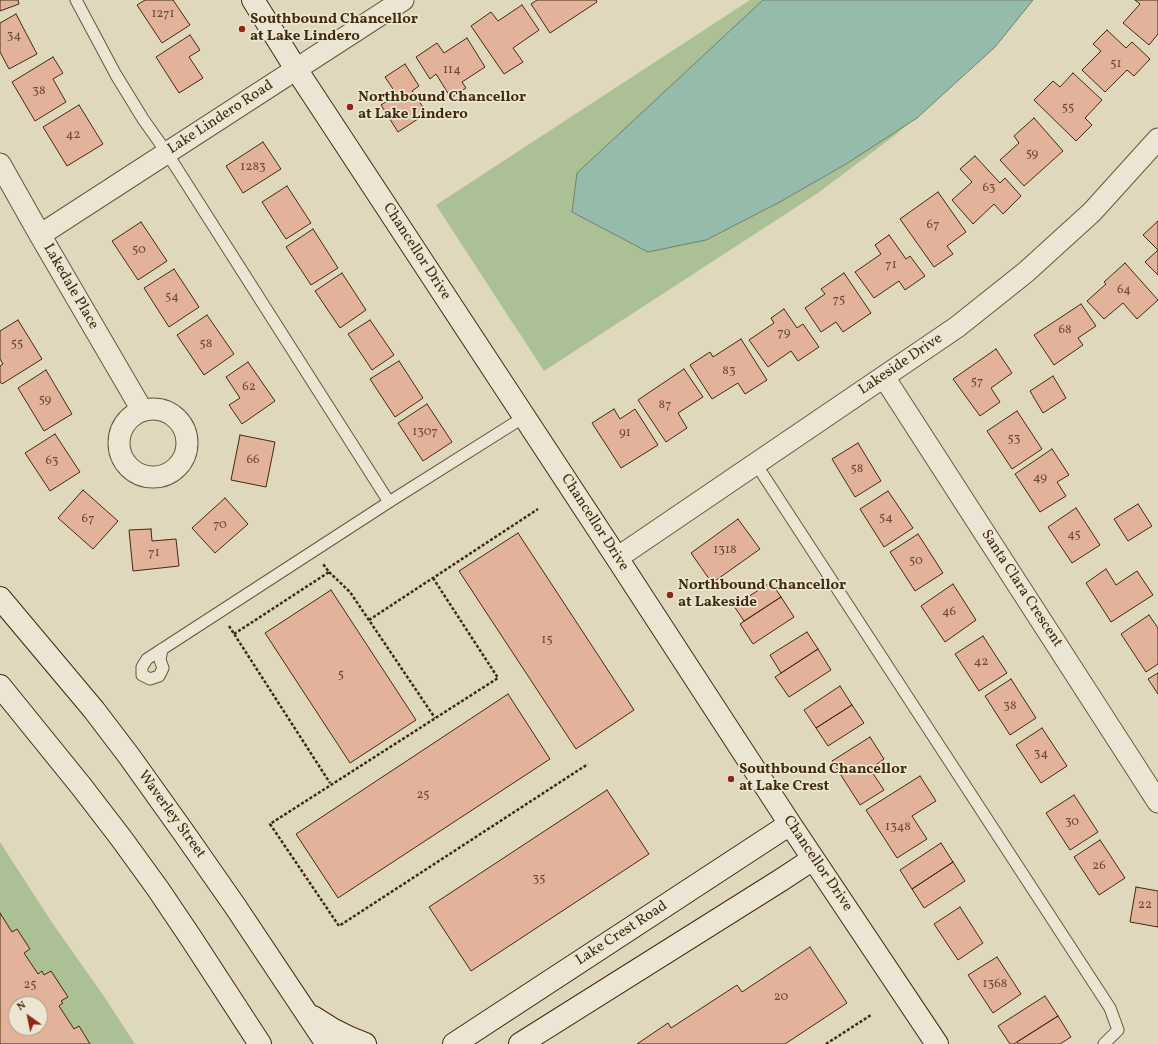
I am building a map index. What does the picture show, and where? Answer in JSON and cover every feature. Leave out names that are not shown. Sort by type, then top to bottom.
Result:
[{"type":"street","name":"Chancellor Drive","points":[[253,0],[296,69],[790,824],[937,1044]]},
{"type":"street","name":"Lake Lindero Road","points":[[40,235],[402,0]]},
{"type":"street","name":"Lakeside Drive","points":[[617,558],[957,327],[1026,272],[1092,212],[1158,140]]},
{"type":"street","name":"Lakedale Place","points":[[0,164],[142,410]]},
{"type":"street","name":"Santa Clara Crescent","points":[[884,377],[1158,802]]},
{"type":"street","name":"Waverley Street","points":[[0,598],[94,710],[128,756],[201,857],[327,1044]]},
{"type":"street","points":[[0,686],[121,838],[158,889],[260,1044]]},
{"type":"street","name":"Lake Crest Road","points":[[451,1043],[790,824]]},
{"type":"street","points":[[520,1044],[813,859]]},
{"type":"street","points":[[240,1014],[243,1044]]},
{"type":"street","points":[[308,1014],[332,1029],[365,1044]]},
{"type":"lane","points":[[76,0],[116,75],[389,502]]},
{"type":"lane","points":[[162,649],[314,550],[524,417]]},
{"type":"lane","points":[[756,464],[1110,1008],[1118,1030],[1104,1044]]},
{"type":"path","points":[[369,620],[538,509]]},
{"type":"path","points":[[314,550],[329,572],[350,592],[435,718]]},
{"type":"path","points":[[234,634],[329,572]]},
{"type":"path","points":[[433,578],[498,678],[270,824],[339,926],[588,764]]},
{"type":"path","points":[[220,612],[330,783]]},
{"type":"path","points":[[826,1044],[872,1015]]},
{"type":"shaded area","points":[[750,0],[1030,0],[947,90],[894,136],[818,193],[544,371],[436,205]]},
{"type":"shaded area","points":[[763,0],[1033,0],[995,47],[917,118],[846,164],[778,203],[706,240],[648,252],[572,212],[577,173]]},
{"type":"shaded area","points":[[0,842],[51,921],[135,1044],[0,1044]]},
{"type":"building","points":[[0,0],[18,0],[19,4],[0,11]]},
{"type":"building","points":[[145,0],[173,0],[190,25],[162,43],[137,5]]},
{"type":"building","points":[[537,0],[596,0],[597,2],[550,33],[531,4]]},
{"type":"building","points":[[1135,0],[1158,0],[1158,34],[1149,45],[1123,23],[1140,4]]},
{"type":"building","points":[[522,5],[539,30],[513,48],[523,62],[504,74],[471,26],[491,12],[498,21]]},
{"type":"building","points":[[16,14],[37,54],[9,69],[0,52],[0,23]]},
{"type":"building","points":[[1107,30],[1126,48],[1132,42],[1150,59],[1134,76],[1127,70],[1105,92],[1082,70],[1101,51],[1093,44]]},
{"type":"building","points":[[190,35],[200,50],[189,57],[203,78],[179,93],[156,57]]},
{"type":"building","points":[[467,38],[485,67],[462,82],[466,88],[451,98],[436,74],[430,79],[416,57],[437,43],[444,53]]},
{"type":"building","points":[[53,57],[63,73],[53,79],[66,102],[35,121],[12,82]]},
{"type":"building","points":[[405,64],[419,86],[412,91],[427,113],[398,132],[381,105],[397,95],[385,77]]},
{"type":"building","points":[[1073,73],[1102,100],[1085,118],[1092,125],[1076,141],[1034,100],[1053,81],[1060,87]]},
{"type":"building","points":[[79,105],[103,144],[67,166],[43,127]]},
{"type":"building","points":[[1034,118],[1063,151],[1024,186],[1000,160],[1019,143],[1014,136]]},
{"type":"building","points":[[263,142],[281,169],[243,193],[226,166]]},
{"type":"building","points":[[975,156],[1000,183],[1005,178],[1021,196],[1003,214],[994,204],[973,224],[952,200],[972,182],[960,169]]},
{"type":"building","points":[[287,186],[311,223],[286,239],[262,202]]},
{"type":"building","points":[[938,192],[966,232],[947,246],[953,254],[934,267],[900,219]]},
{"type":"building","points":[[1158,221],[1158,250],[1143,235]]},
{"type":"building","points":[[141,222],[167,261],[138,280],[112,241]]},
{"type":"building","points":[[313,229],[338,268],[311,285],[286,247]]},
{"type":"building","points":[[889,235],[906,259],[910,256],[925,276],[905,290],[899,281],[874,298],[855,272],[881,254],[875,245]]},
{"type":"building","points":[[1158,250],[1158,275],[1145,262]]},
{"type":"building","points":[[1125,263],[1158,300],[1137,319],[1123,303],[1104,319],[1087,301],[1106,284],[1104,282]]},
{"type":"building","points":[[174,269],[199,307],[169,327],[144,288]]},
{"type":"building","points":[[342,273],[366,310],[340,328],[315,291]]},
{"type":"building","points":[[844,273],[871,313],[843,332],[836,322],[821,332],[805,308],[825,294],[821,289]]},
{"type":"building","points":[[1081,304],[1096,326],[1078,338],[1083,345],[1054,365],[1034,335]]},
{"type":"building","points":[[784,309],[797,328],[803,324],[819,347],[798,361],[791,351],[768,367],[749,340],[774,323],[771,318]]},
{"type":"building","points":[[207,315],[234,354],[204,375],[177,335]]},
{"type":"building","points":[[18,320],[42,359],[2,384],[0,382],[0,366],[3,364],[0,359],[0,331]]},
{"type":"building","points":[[370,320],[394,355],[372,370],[348,334]]},
{"type":"building","points":[[741,339],[767,380],[745,394],[738,383],[712,399],[690,365],[710,352],[713,357]]},
{"type":"building","points":[[996,349],[1012,373],[991,388],[1000,402],[980,416],[953,379]]},
{"type":"building","points":[[399,361],[423,398],[395,417],[370,379]]},
{"type":"building","points":[[248,362],[275,401],[242,424],[229,405],[240,398],[226,377]]},
{"type":"building","points":[[684,369],[703,397],[678,413],[687,428],[666,442],[638,400]]},
{"type":"building","points":[[46,370],[72,414],[44,431],[18,388]]},
{"type":"building","points":[[1053,376],[1066,398],[1043,413],[1030,391]]},
{"type":"building","points":[[427,404],[452,442],[423,461],[398,423]]},
{"type":"building","points":[[614,409],[620,419],[635,409],[658,445],[621,468],[592,423]]},
{"type":"building","points":[[1017,411],[1042,449],[1012,469],[987,431]]},
{"type":"building","points":[[55,434],[80,472],[50,491],[25,453]]},
{"type":"building","points":[[240,435],[275,442],[266,487],[231,480]]},
{"type":"building","points":[[858,443],[881,481],[855,497],[832,459]]},
{"type":"building","points":[[1052,449],[1069,475],[1057,482],[1066,496],[1040,512],[1015,474]]},
{"type":"building","points":[[83,490],[118,521],[93,549],[58,518]]},
{"type":"building","points":[[888,491],[913,528],[884,547],[860,509]]},
{"type":"building","points":[[225,498],[248,524],[215,553],[192,528]]},
{"type":"building","points":[[1138,504],[1152,526],[1128,541],[1114,519]]},
{"type":"building","points":[[1076,508],[1100,545],[1072,563],[1048,527]]},
{"type":"building","points":[[738,519],[760,549],[712,583],[691,553]]},
{"type":"building","points":[[151,529],[152,541],[176,539],[179,566],[133,571],[129,530]]},
{"type":"building","points":[[518,533],[634,710],[576,749],[459,571]]},
{"type":"building","points":[[918,534],[943,573],[915,591],[890,552]]},
{"type":"building","points":[[1106,569],[1116,585],[1137,571],[1153,595],[1111,622],[1086,583]]},
{"type":"building","points":[[771,582],[781,597],[744,621],[734,606]]},
{"type":"building","points":[[953,584],[976,620],[945,642],[921,606]]},
{"type":"building","points":[[331,590],[416,720],[350,763],[265,633]]},
{"type":"building","points":[[781,597],[794,617],[753,644],[740,624]]},
{"type":"building","points":[[1149,615],[1158,628],[1158,664],[1146,672],[1121,634]]},
{"type":"building","points":[[807,632],[818,649],[781,673],[770,655]]},
{"type":"building","points":[[983,636],[1007,673],[979,691],[955,654]]},
{"type":"building","points":[[818,649],[831,670],[789,697],[775,677]]},
{"type":"building","points":[[1158,673],[1158,694],[1148,679]]},
{"type":"building","points":[[1011,679],[1036,718],[1010,735],[985,696]]},
{"type":"building","points":[[840,686],[852,705],[816,728],[804,710]]},
{"type":"building","points":[[508,694],[550,759],[338,898],[296,834]]},
{"type":"building","points":[[852,705],[864,723],[828,746],[816,728]]},
{"type":"building","points":[[1042,728],[1067,766],[1041,783],[1016,745]]},
{"type":"building","points":[[870,737],[884,759],[870,769],[884,790],[860,805],[832,761]]},
{"type":"building","points":[[920,776],[936,801],[912,816],[927,839],[897,858],[866,810]]},
{"type":"building","points":[[607,790],[649,854],[471,971],[429,907]]},
{"type":"building","points":[[1074,795],[1098,832],[1070,850],[1046,813]]},
{"type":"building","points":[[1100,840],[1125,878],[1099,895],[1074,857]]},
{"type":"building","points":[[941,843],[953,862],[912,889],[900,870]]},
{"type":"building","points":[[953,862],[965,881],[924,908],[912,889]]},
{"type":"building","points":[[1136,887],[1158,891],[1158,927],[1130,922]]},
{"type":"building","points":[[960,907],[983,943],[958,960],[934,924]]},
{"type":"building","points":[[0,913],[12,932],[17,929],[30,949],[24,953],[38,974],[42,971],[44,975],[51,971],[68,997],[61,1001],[63,1003],[59,1006],[74,1029],[79,1026],[90,1044],[0,1044]]},
{"type":"building","points":[[810,947],[847,1003],[785,1044],[637,1044],[668,1023],[671,1028],[737,985],[742,992]]},
{"type":"building","points":[[997,957],[1021,994],[993,1013],[968,975]]},
{"type":"building","points":[[1045,996],[1058,1016],[1014,1044],[1010,1044],[998,1026]]},
{"type":"building","points":[[1058,1016],[1071,1037],[1060,1044],[1018,1044],[1017,1042]]},
{"type":"place","name":"Southbound Chancellor at Lake Lindero","points":[[242,29]]},
{"type":"place","name":"Northbound Chancellor at Lake Lindero","points":[[350,107]]},
{"type":"place","name":"Northbound Chancellor at Lakeside","points":[[670,595]]},
{"type":"place","name":"Southbound Chancellor at Lake Crest","points":[[731,779]]}]
